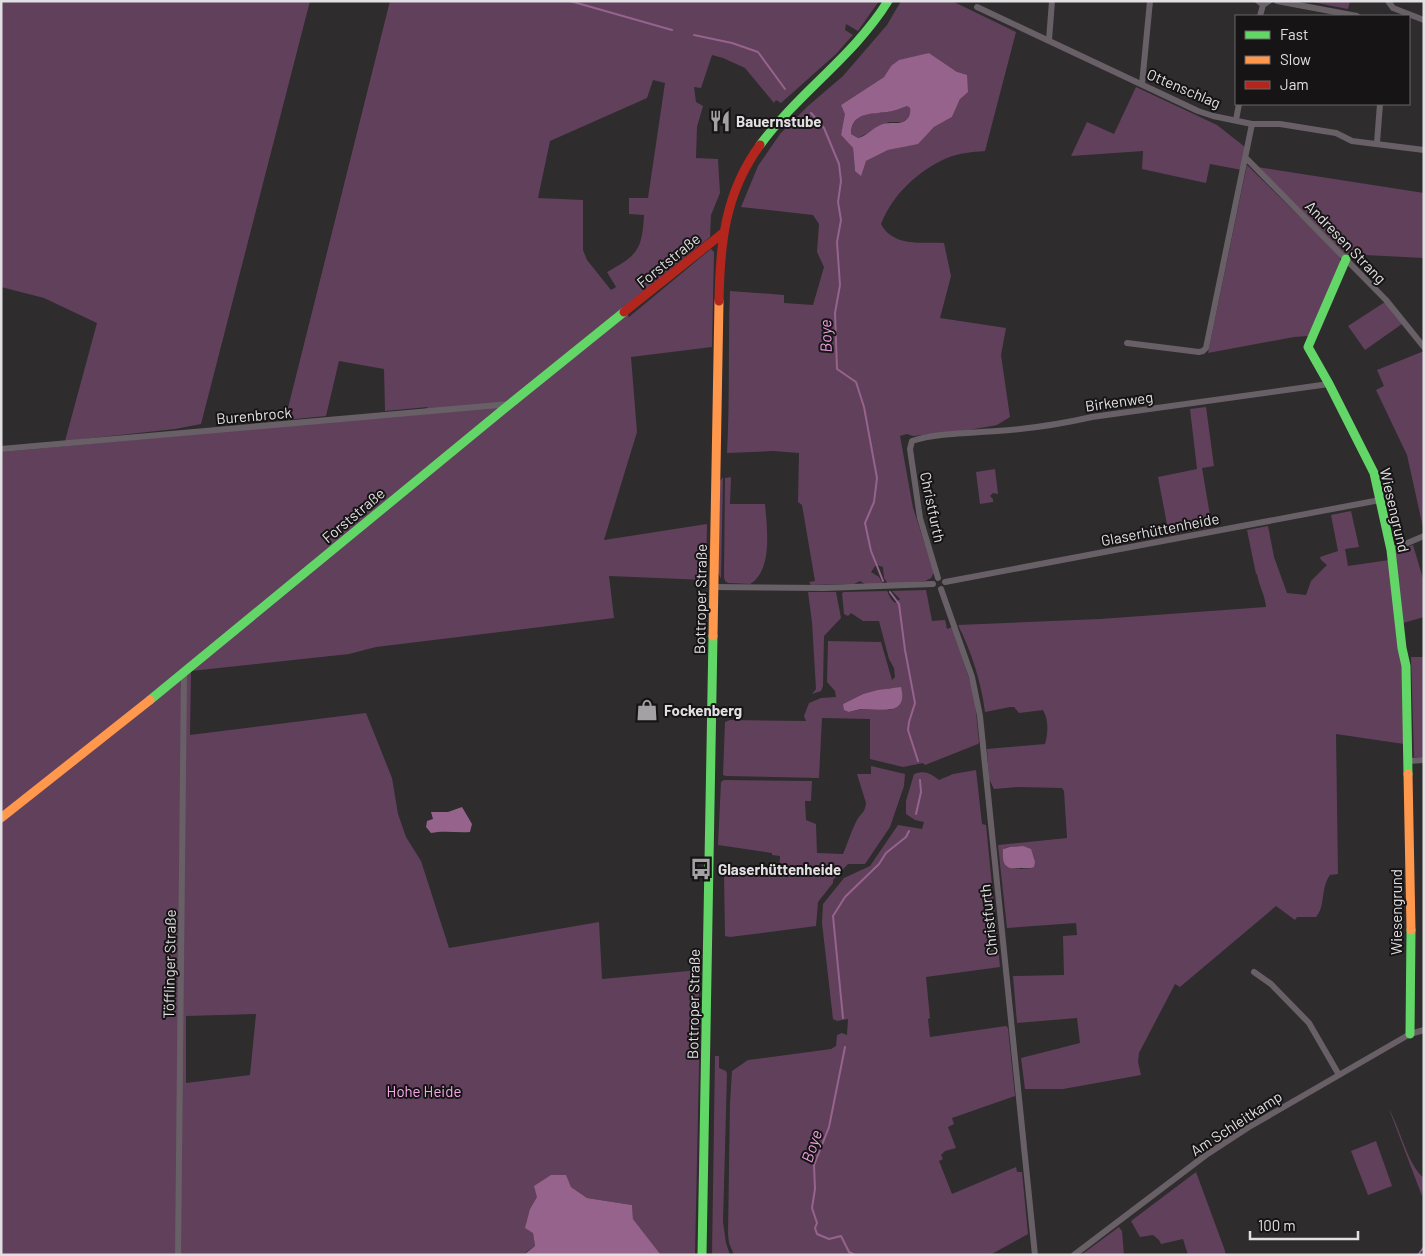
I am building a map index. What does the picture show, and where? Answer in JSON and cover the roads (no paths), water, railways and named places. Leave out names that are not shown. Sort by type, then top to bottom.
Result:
[{"type":"street","name":"Bottroper Straße","points":[[702,1255],[719,288],[723,233],[733,195],[750,160],[766,134],[787,111],[854,47],[888,1]]},
{"type":"street","points":[[1049,40],[1052,1]]},
{"type":"street","points":[[1142,84],[1150,1]]},
{"type":"street","points":[[1277,1],[1352,15]]},
{"type":"street","points":[[1388,1],[1393,8],[1424,20]]},
{"type":"street","points":[[1260,15],[1263,2]]},
{"type":"street","name":"Ottenschlag","points":[[977,7],[1198,111],[1213,116],[1252,124],[1280,124],[1336,132],[1352,141],[1424,150]]},
{"type":"street","points":[[1236,120],[1239,105]]},
{"type":"street","points":[[1377,143],[1380,105]]},
{"type":"street","points":[[1127,343],[1199,352],[1205,350],[1252,124]]},
{"type":"street","name":"Andresen Strang","points":[[1246,158],[1386,300],[1424,347]]},
{"type":"street","name":"Forststraße","points":[[1,818],[184,674],[510,404],[723,233]]},
{"type":"street","name":"Wiesengrund","points":[[1346,259],[1308,343],[1310,353],[1330,384],[1374,473],[1390,550],[1402,648],[1406,666],[1411,915],[1410,1034]]},
{"type":"street","name":"Birkenweg","points":[[912,441],[965,433],[1063,423],[1092,417],[1330,384]]},
{"type":"street","name":"Burenbrock","points":[[1,449],[510,404]]},
{"type":"street","name":"Christfurth","points":[[912,441],[910,449],[920,518],[936,581]]},
{"type":"street","name":"Glaserhüttenheide","points":[[943,586],[1380,500]]},
{"type":"street","points":[[1390,550],[1424,536]]},
{"type":"street","points":[[714,587],[824,588],[936,581],[941,578],[943,586],[935,588],[936,581]]},
{"type":"street","name":"Christfurth","points":[[943,586],[972,677],[980,716],[1035,1255]]},
{"type":"street","name":"Töfflinger Straße","points":[[178,1255],[184,674]]},
{"type":"street","points":[[1408,761],[1424,760]]},
{"type":"street","points":[[1254,972],[1270,984],[1309,1023],[1339,1075]]},
{"type":"street","name":"Am Schleitkamp","points":[[1074,1255],[1213,1150],[1249,1127],[1410,1034],[1424,1030]]},
{"type":"waterway","name":"Boye","points":[[570,1],[672,30]]},
{"type":"waterway","name":"Boye","points":[[694,35],[732,43],[758,52],[785,89]]},
{"type":"waterway","name":"Boye","points":[[811,113],[824,128],[839,164],[841,181],[838,202],[841,220],[837,242],[840,285],[835,313],[837,369],[856,382],[864,407],[877,478],[874,502],[865,523],[871,551],[883,581]]},
{"type":"waterway","name":"Boye","points":[[890,592],[899,604],[915,703],[908,730],[918,761]]},
{"type":"waterway","name":"Boye","points":[[916,814],[921,792],[920,780]]},
{"type":"waterway","name":"Boye","points":[[843,1018],[833,916],[845,897],[879,864],[886,853],[906,837],[909,831]]},
{"type":"waterway","name":"Boye","points":[[845,1047],[829,1127],[814,1165],[815,1189],[812,1208],[817,1223],[815,1228],[817,1234],[829,1239],[841,1236],[849,1252],[855,1255]]},
{"type":"waterway","points":[[1418,1255],[1424,1247]]},
{"type":"place","name":"Bauernstube","points":[[720,121]]},
{"type":"place","name":"Fockenberg","points":[[647,710]]},
{"type":"place","name":"Glaserhüttenheide","points":[[701,869]]},
{"type":"park label","name":"Hohe Heide","points":[[424,1091]]}]
